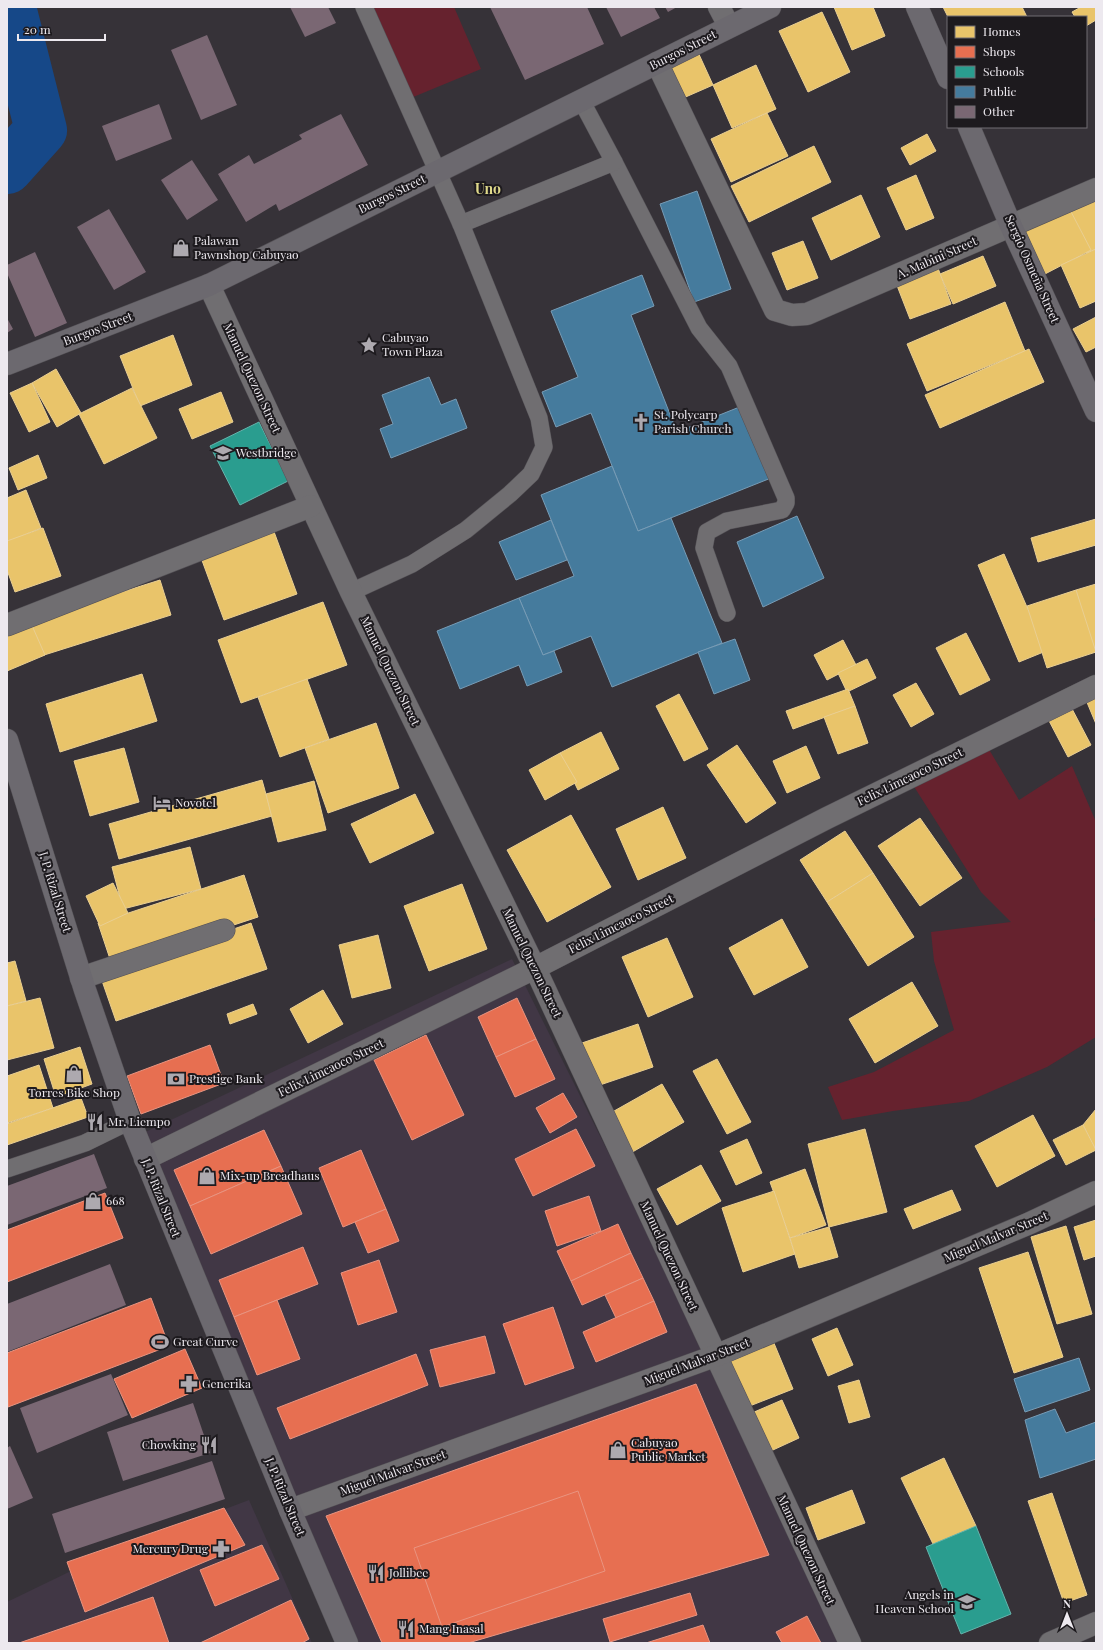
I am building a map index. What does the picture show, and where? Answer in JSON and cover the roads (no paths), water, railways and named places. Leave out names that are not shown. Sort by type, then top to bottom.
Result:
[{"type":"street","points":[[719,7],[729,26]]},
{"type":"street","name":"Burgos Street","points":[[7,364],[209,285],[770,7]]},
{"type":"street","points":[[917,7],[947,76]]},
{"type":"street","name":"A. Mabini Street","points":[[657,64],[775,310],[792,316],[807,314],[1096,189]]},
{"type":"street","name":"Sergio Osmeña Street","points":[[969,128],[1011,226],[1096,411]]},
{"type":"street","name":"Manuel Quezon Street","points":[[209,285],[352,592],[535,968],[850,1643]]},
{"type":"street","points":[[7,625],[311,506]]},
{"type":"street","name":"Felix Limcaoco Street","points":[[145,1159],[535,968],[827,818],[1096,686]]},
{"type":"street","name":"J. P. Rizal Street","points":[[7,740],[81,978],[130,1120],[290,1510],[347,1643]]},
{"type":"street","points":[[81,978],[224,930]]},
{"type":"street","name":"Miguel Malvar Street","points":[[290,1510],[715,1356],[1030,1223],[1096,1192]]},
{"type":"street","points":[[1050,1643],[1096,1623]]},
{"type":"lane","points":[[352,592],[412,564],[466,530],[510,494],[531,474],[544,447],[539,418],[461,224],[364,7]]},
{"type":"lane","points":[[581,100],[698,328],[730,366],[786,498],[786,504],[782,510],[727,521],[707,532],[704,548],[727,613]]},
{"type":"lane","points":[[461,224],[614,162]]},
{"type":"lane","points":[[7,1169],[85,1143],[130,1120]]},
{"type":"waterway","points":[[7,168],[41,130],[10,7]]},
{"type":"place","name":"Palawan Pawnshop Cabuyao","points":[[181,248]]},
{"type":"place","name":"Cabuyao Town Plaza","points":[[369,345]]},
{"type":"place","name":"St. Polycarp Parish Church","points":[[641,422]]},
{"type":"place","name":"Westbridge","points":[[223,453]]},
{"type":"place","name":"Novotel","points":[[162,803]]},
{"type":"place","name":"Torres Bike Shop","points":[[74,1074]]},
{"type":"place","name":"Prestige Bank","points":[[176,1079]]},
{"type":"place","name":"Mr. Liempo","points":[[95,1122]]},
{"type":"place","name":"Mix-up Breadhaus","points":[[207,1176]]},
{"type":"place","name":"668","points":[[93,1201]]},
{"type":"place","name":"Great Curve","points":[[160,1342]]},
{"type":"place","name":"Generika","points":[[189,1384]]},
{"type":"place","name":"Chowking","points":[[209,1445]]},
{"type":"place","name":"Cabuyao Public Market","points":[[618,1450]]},
{"type":"place","name":"Mercury Drug","points":[[221,1549]]},
{"type":"place","name":"Jollibee","points":[[376,1573]]},
{"type":"place","name":"Angels in Heaven School","points":[[967,1602]]},
{"type":"place","name":"Mang Inasal","points":[[406,1629]]},
{"type":"district","name":"Uno","points":[[488,189]]}]
